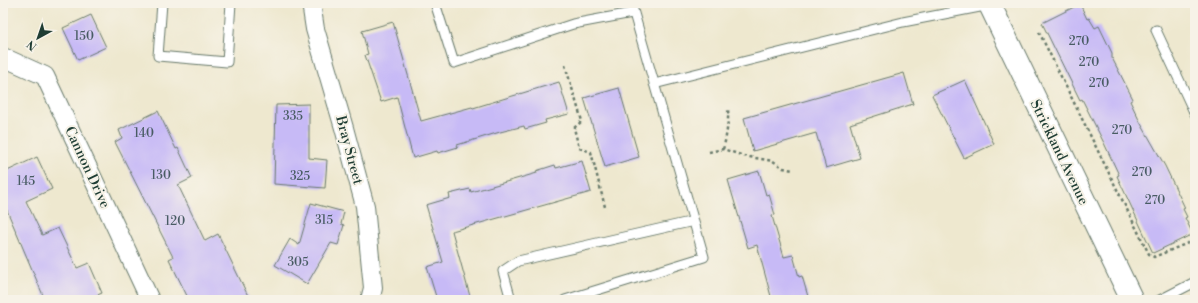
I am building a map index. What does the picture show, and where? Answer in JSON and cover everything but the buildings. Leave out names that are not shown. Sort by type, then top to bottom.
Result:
[{"type":"street","name":"Bray Street","points":[[311,3],[315,29],[365,206],[373,288],[370,300]]},
{"type":"street","name":"Strickland Avenue","points":[[989,4],[1132,300]]},
{"type":"street","name":"Cannon Drive","points":[[3,57],[45,76],[150,300]]},
{"type":"lane","points":[[162,3],[158,56],[227,62],[231,3]]},
{"type":"lane","points":[[435,3],[454,63],[573,24],[632,13]]},
{"type":"lane","points":[[565,300],[704,257],[632,13],[631,3]]},
{"type":"lane","points":[[654,84],[903,22],[989,4]]},
{"type":"lane","points":[[1156,30],[1195,114]]},
{"type":"lane","points":[[511,300],[503,271],[518,261],[694,221]]},
{"type":"lane","points":[[1160,300],[1195,282]]},
{"type":"path","points":[[1039,32],[1149,254],[1154,257],[1188,243],[1195,243]]},
{"type":"path","points":[[565,65],[582,121],[574,128],[579,148],[591,152],[605,207]]},
{"type":"path","points":[[723,149],[726,143],[726,130],[729,121],[728,109]]},
{"type":"path","points":[[709,152],[723,149],[744,156],[773,161],[783,168],[793,170]]}]
